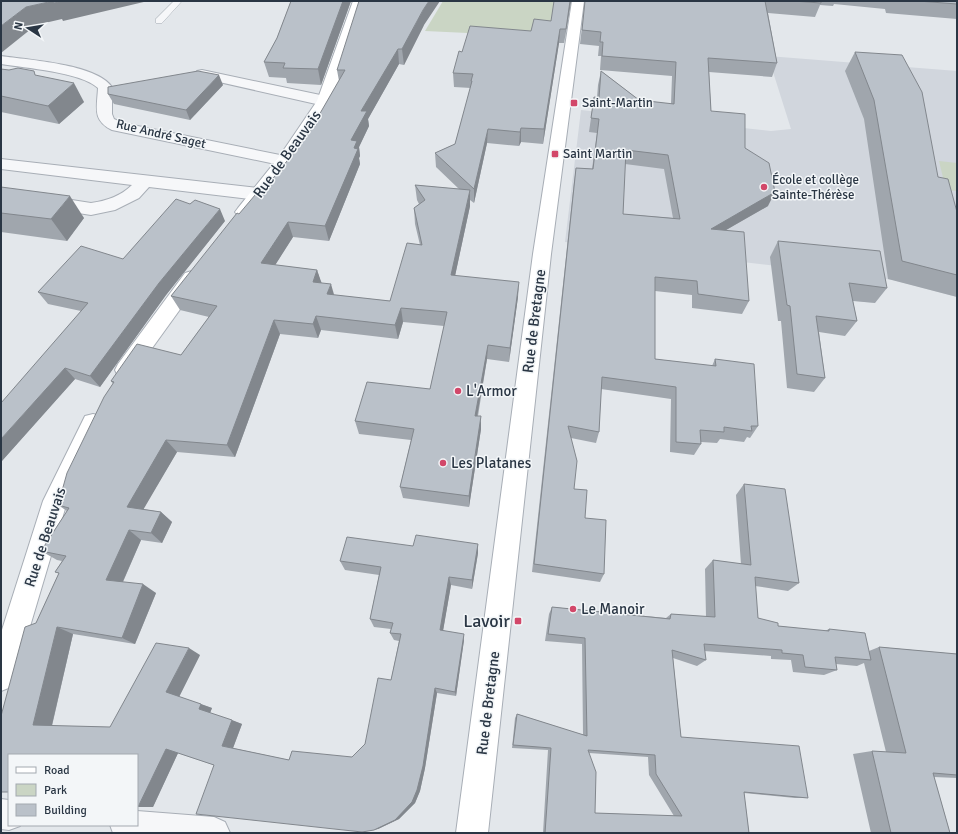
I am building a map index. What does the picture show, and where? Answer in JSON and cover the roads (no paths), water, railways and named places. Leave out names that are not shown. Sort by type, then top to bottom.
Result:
[{"type":"main road","name":"Rue de Beauvais","points":[[232,227],[285,161],[324,101],[350,31],[358,1]]},
{"type":"main road","name":"Rue de Bretagne","points":[[472,833],[541,262],[578,1]]},
{"type":"main road","points":[[116,383],[174,301],[203,264]]},
{"type":"main road","name":"Rue de Beauvais","points":[[1,677],[55,501],[100,409]]},
{"type":"street","name":"Rue André Saget","points":[[1,60],[77,72],[98,80],[105,87],[104,114],[108,122],[118,127],[285,161]]},
{"type":"street","points":[[202,74],[324,101]]},
{"type":"street","points":[[1,164],[258,194]]},
{"type":"street","points":[[1,196],[91,208],[109,206],[133,194],[145,181]]},
{"type":"street","points":[[136,826],[214,833]]},
{"type":"lane","points":[[158,21],[178,1]]},
{"type":"place","name":"Saint-Martin","points":[[574,103]]},
{"type":"place","name":"Saint Martin","points":[[555,154]]},
{"type":"place","name":"École et collège Sainte-Thérèse","points":[[764,187]]},
{"type":"place","name":"L'Armor","points":[[458,391]]},
{"type":"place","name":"Les Platanes","points":[[443,463]]},
{"type":"place","name":"Le Manoir","points":[[573,609]]},
{"type":"place","name":"Lavoir","points":[[518,621]]}]
